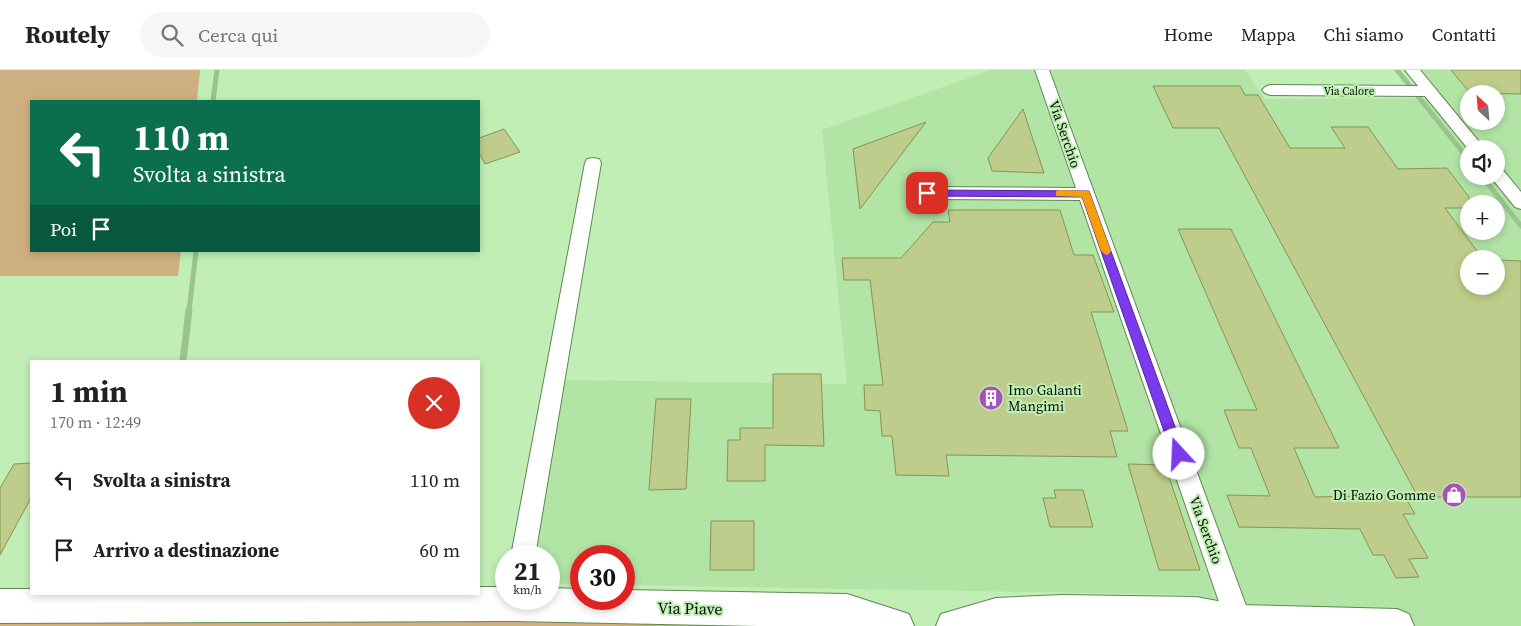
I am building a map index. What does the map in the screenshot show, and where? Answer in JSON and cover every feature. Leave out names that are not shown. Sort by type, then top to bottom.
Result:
[{"type":"main road","name":"Via Piave","points":[[0,606],[495,601]]},
{"type":"main road","name":"Via Piave","points":[[560,602],[847,611],[897,626]]},
{"type":"main road","points":[[953,626],[996,615],[1062,612],[1196,614],[1232,624],[1397,626]]},
{"type":"street","name":"Via Serchio","points":[[1042,70],[1232,624]]},
{"type":"street","points":[[1412,70],[1469,140]]},
{"type":"street","name":"Via Calore","points":[[1270,90],[1429,91]]},
{"type":"street","points":[[525,545],[593,162]]},
{"type":"street","points":[[1505,184],[1521,203]]},
{"type":"street","points":[[927,193],[1085,194]]},
{"type":"shaded area","points":[[0,70],[200,70],[197,100],[30,100],[30,252],[181,252],[178,276],[0,276]]},
{"type":"shaded area","points":[[991,70],[1245,70],[1265,99],[1441,98],[1419,70],[1521,70],[1521,626],[1211,626],[1198,595],[635,585],[635,545],[570,545],[570,584],[560,583],[560,545],[534,545],[565,380],[847,384],[822,130]]},
{"type":"shaded area","points":[[0,617],[331,622],[681,620],[808,626],[0,626]]},
{"type":"building","points":[[1451,70],[1521,70],[1521,94],[1505,94],[1505,85],[1463,85]]},
{"type":"building","points":[[1153,86],[1240,86],[1245,95],[1258,95],[1290,148],[1345,148],[1331,127],[1368,127],[1398,169],[1447,168],[1467,195],[1460,195],[1460,208],[1445,208],[1460,228],[1460,240],[1469,240],[1476,250],[1460,250],[1460,295],[1505,295],[1505,260],[1521,261],[1521,497],[1418,497],[1219,128],[1173,128]]},
{"type":"building","points":[[1023,109],[1044,173],[992,171],[988,158]]},
{"type":"building","points":[[926,122],[860,209],[853,149]]},
{"type":"building","points":[[504,129],[520,152],[485,164],[480,155],[480,138]]},
{"type":"building","points":[[948,210],[1060,210],[1074,255],[1093,255],[1114,312],[1091,312],[1128,431],[1110,431],[1117,457],[946,455],[949,476],[896,475],[892,436],[882,436],[880,411],[865,410],[864,385],[883,385],[870,280],[844,280],[842,258],[901,258],[933,222],[950,222]]},
{"type":"building","points":[[1178,229],[1231,229],[1339,448],[1294,448],[1315,497],[1404,495],[1415,514],[1403,514],[1428,558],[1409,559],[1419,577],[1396,578],[1384,555],[1373,555],[1360,529],[1239,527],[1227,495],[1270,496],[1251,448],[1239,448],[1224,410],[1257,410]]},
{"type":"building","points":[[773,374],[821,374],[824,446],[765,445],[765,481],[727,481],[728,440],[740,440],[740,428],[773,428]]},
{"type":"building","points":[[656,399],[691,399],[686,489],[649,490]]},
{"type":"building","points":[[30,463],[30,500],[0,555],[0,488],[14,464]]},
{"type":"building","points":[[1128,464],[1165,465],[1200,570],[1159,570]]},
{"type":"building","points":[[1054,490],[1083,490],[1093,527],[1050,527],[1043,498],[1056,498]]},
{"type":"building","points":[[711,521],[754,521],[754,570],[710,570]]},
{"type":"waterway","points":[[213,100],[217,70]]},
{"type":"waterway","points":[[1397,70],[1460,149]]},
{"type":"waterway","points":[[1489,185],[1521,226]]},
{"type":"waterway","points":[[189,311],[196,252]]},
{"type":"waterway","points":[[183,360],[189,310]]},
{"type":"slow traffic","points":[[1059,194],[1085,194],[1106,251]]},
{"type":"place","name":"Imo Galanti Mangimi","points":[[991,398]]},
{"type":"place","name":"Di Fazio Gomme","points":[[1454,495]]},
{"type":"route","points":[[927,193],[1085,194],[1179,454]]}]
